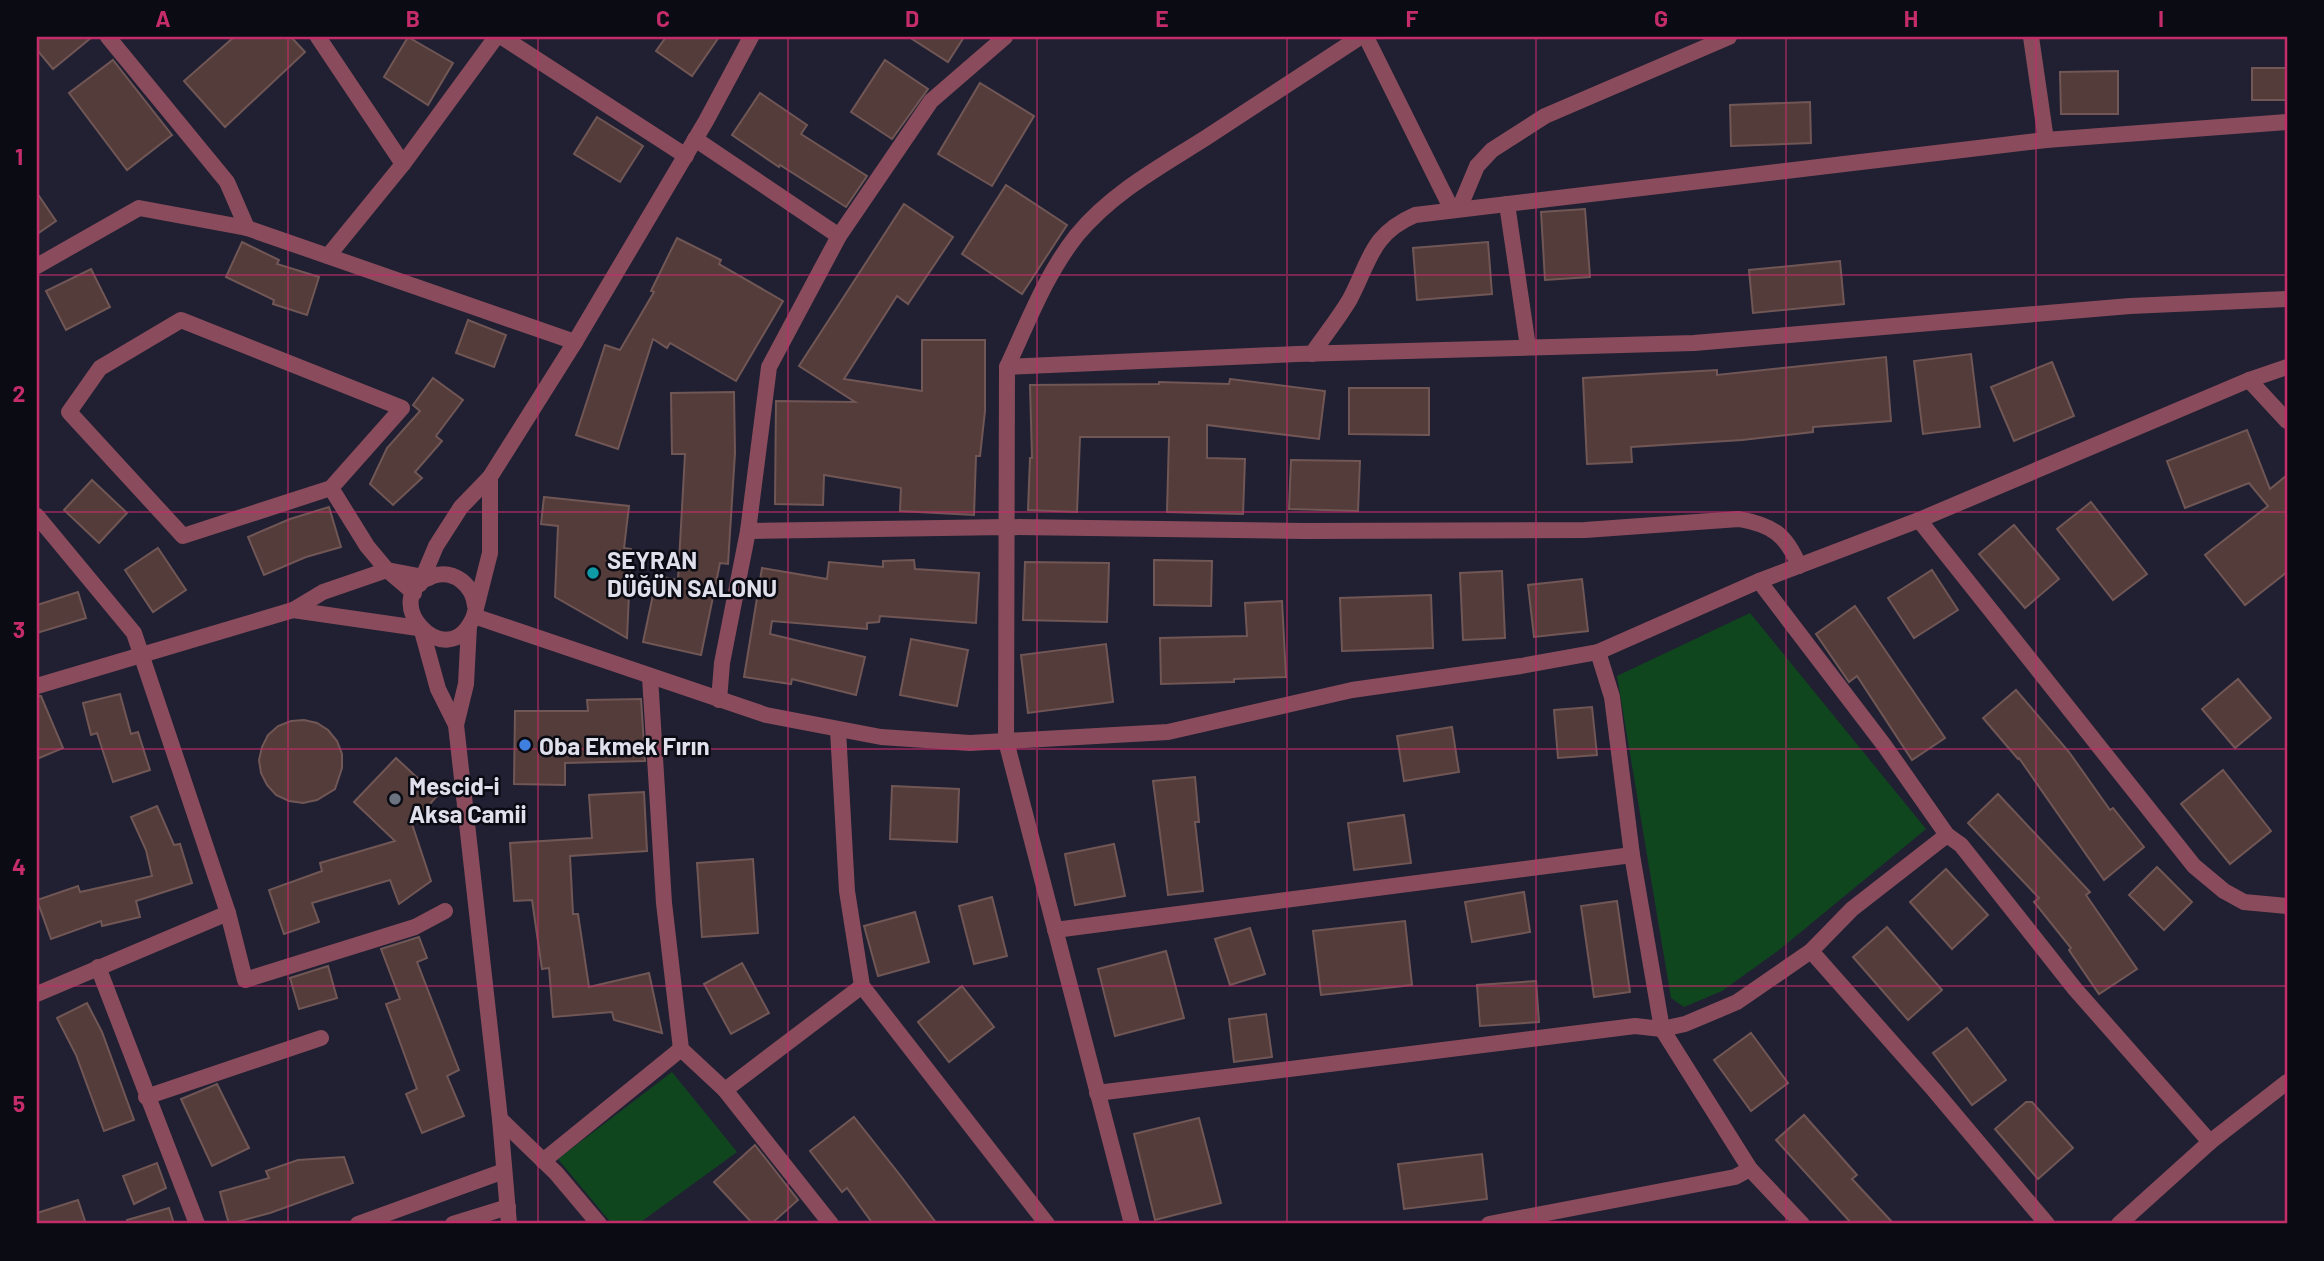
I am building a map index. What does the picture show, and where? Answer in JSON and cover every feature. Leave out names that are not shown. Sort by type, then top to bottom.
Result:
[{"type":"street","points":[[108,37],[226,182],[247,228]]},
{"type":"street","points":[[318,37],[403,164]]},
{"type":"street","points":[[327,256],[403,164],[496,37]]},
{"type":"street","points":[[502,37],[686,156]]},
{"type":"street","points":[[456,725],[438,689],[420,630],[411,614],[411,603],[436,546],[461,508],[490,477],[575,342],[686,156],[751,37]]},
{"type":"street","points":[[719,700],[722,663],[748,531],[769,367],[839,236],[932,101],[1005,37]]},
{"type":"street","points":[[1132,1224],[1006,741],[1007,367],[1062,255],[1110,201],[1148,173],[1360,37]]},
{"type":"street","points":[[1366,37],[1456,210]]},
{"type":"street","points":[[1456,210],[1477,166],[1492,150],[1545,116],[1729,37]]},
{"type":"street","points":[[2031,37],[2046,140]]},
{"type":"street","points":[[1312,354],[1349,300],[1380,238],[1390,228],[1415,215],[2046,140],[2287,122]]},
{"type":"street","points":[[695,139],[839,236]]},
{"type":"street","points":[[1507,204],[1528,348]]},
{"type":"street","points":[[37,266],[139,208],[247,228],[575,342]]},
{"type":"street","points":[[1007,367],[1694,342],[2130,306],[2287,299]]},
{"type":"street","points":[[181,320],[402,408],[331,488],[183,536],[69,412],[100,368],[181,320]]},
{"type":"street","points":[[473,616],[765,715],[838,730],[881,737],[970,743],[1168,732],[1352,690],[1598,652],[1759,581],[1919,520],[2249,380],[2287,367]]},
{"type":"street","points":[[2249,380],[2287,421]]},
{"type":"street","points":[[490,477],[490,553],[473,616],[466,684],[456,725],[500,1119],[509,1224]]},
{"type":"street","points":[[293,610],[420,630],[436,638],[447,639],[461,633],[473,616],[471,591],[460,579],[444,575],[421,583],[387,570],[367,545],[331,488]]},
{"type":"street","points":[[37,516],[134,633],[228,913],[245,980],[415,927],[444,911]]},
{"type":"street","points":[[748,531],[1007,527],[1304,531],[1584,530],[1739,519],[1762,524],[1780,535],[1799,566]]},
{"type":"street","points":[[1919,520],[2194,866],[2224,891],[2244,902],[2287,906]]},
{"type":"street","points":[[37,686],[293,610],[323,592],[387,570]]},
{"type":"street","points":[[1759,581],[1884,745],[1947,835],[1961,845],[2075,989],[2210,1142]]},
{"type":"street","points":[[1598,652],[1612,697],[1632,855],[1662,1029],[1750,1169],[1802,1224]]},
{"type":"street","points":[[650,677],[664,903],[681,1049],[725,1090],[831,1224]]},
{"type":"street","points":[[838,730],[847,891],[862,986],[1047,1224]]},
{"type":"street","points":[[1097,1093],[1635,1026],[1662,1029],[1685,1024],[1737,1002],[1811,951],[1852,909],[1947,835]]},
{"type":"street","points":[[1055,930],[1632,855]]},
{"type":"street","points":[[37,994],[228,913]]},
{"type":"street","points":[[1811,951],[1934,1090],[2047,1224]]},
{"type":"street","points":[[98,967],[197,1224]]},
{"type":"street","points":[[725,1090],[862,986]]},
{"type":"street","points":[[146,1097],[321,1038]]},
{"type":"street","points":[[543,1161],[681,1049]]},
{"type":"street","points":[[2119,1224],[2210,1142],[2287,1082]]},
{"type":"street","points":[[500,1119],[543,1161],[598,1224]]},
{"type":"street","points":[[1489,1224],[1510,1223],[1735,1177],[1750,1169]]},
{"type":"street","points":[[358,1224],[504,1171]]},
{"type":"street","points":[[453,1224],[508,1206]]},
{"type":"green space","points":[[1750,613],[1926,829],[1779,950],[1722,991],[1684,1007],[1671,998],[1617,676]]},
{"type":"green space","points":[[672,1072],[737,1152],[638,1224],[612,1224],[558,1159]]},
{"type":"building","points":[[37,37],[92,37],[53,69],[37,50]]},
{"type":"building","points":[[234,37],[291,37],[305,52],[225,127],[184,81]]},
{"type":"building","points":[[408,37],[453,63],[428,105],[384,77]]},
{"type":"building","points":[[666,37],[719,37],[692,76],[656,51]]},
{"type":"building","points":[[909,37],[964,37],[948,62]]},
{"type":"building","points":[[113,60],[172,135],[127,170],[69,93]]},
{"type":"building","points":[[885,60],[928,89],[892,139],[851,112]]},
{"type":"building","points":[[2252,68],[2287,68],[2287,100],[2252,100]]},
{"type":"building","points":[[2118,71],[2118,114],[2061,114],[2060,72]]},
{"type":"building","points":[[980,83],[1034,116],[992,186],[938,154]]},
{"type":"building","points":[[760,93],[807,125],[801,134],[867,176],[846,207],[732,135]]},
{"type":"building","points":[[1810,102],[1811,143],[1731,146],[1730,105]]},
{"type":"building","points":[[597,117],[643,146],[620,182],[574,154]]},
{"type":"building","points":[[1006,185],[1067,225],[1022,294],[962,254]]},
{"type":"building","points":[[37,193],[56,221],[37,234]]},
{"type":"building","points":[[904,204],[953,237],[908,304],[897,296],[844,379],[922,391],[922,340],[985,340],[985,411],[980,456],[976,456],[974,515],[900,511],[901,488],[824,475],[823,505],[775,504],[776,401],[855,402],[799,366]]},
{"type":"building","points":[[1585,209],[1590,277],[1545,280],[1541,212]]},
{"type":"building","points":[[677,238],[721,260],[719,264],[783,301],[736,381],[670,343],[667,348],[653,339],[618,449],[576,435],[605,345],[620,350],[654,292],[651,291]]},
{"type":"building","points":[[242,242],[279,260],[277,264],[319,277],[307,315],[273,304],[274,300],[226,277]]},
{"type":"building","points":[[1488,242],[1492,294],[1417,300],[1413,248]]},
{"type":"building","points":[[1840,261],[1844,304],[1753,313],[1749,270]]},
{"type":"building","points":[[91,269],[110,307],[66,330],[46,291]]},
{"type":"building","points":[[468,320],[506,335],[494,367],[456,353]]},
{"type":"building","points":[[1971,354],[1980,427],[1923,434],[1914,361]]},
{"type":"building","points":[[1886,357],[1891,421],[1813,427],[1813,432],[1742,440],[1631,447],[1632,462],[1587,464],[1583,378],[1717,370],[1717,375]]},
{"type":"building","points":[[2052,362],[2074,416],[2014,441],[1991,387]]},
{"type":"building","points":[[433,378],[463,400],[436,436],[442,441],[415,472],[422,478],[393,505],[370,484],[387,448],[420,411],[413,405]]},
{"type":"building","points":[[1230,379],[1325,391],[1319,439],[1207,425],[1207,458],[1245,459],[1243,514],[1167,512],[1169,437],[1080,437],[1077,512],[1028,510],[1032,458],[1030,385],[1159,382],[1229,384]]},
{"type":"building","points":[[1349,388],[1429,388],[1429,435],[1349,434]]},
{"type":"building","points":[[734,392],[735,453],[728,564],[720,563],[701,655],[643,642],[657,576],[678,580],[685,454],[672,454],[671,393]]},
{"type":"building","points":[[2247,430],[2270,489],[2287,475],[2287,572],[2245,605],[2205,555],[2268,506],[2249,483],[2185,508],[2167,461]]},
{"type":"building","points":[[1291,460],[1360,461],[1358,511],[1289,509]]},
{"type":"building","points":[[92,480],[127,513],[99,543],[64,510]]},
{"type":"building","points":[[544,497],[629,506],[624,548],[631,549],[627,638],[555,597],[558,526],[541,524]]},
{"type":"building","points":[[2091,502],[2147,574],[2113,600],[2057,529]]},
{"type":"building","points":[[329,507],[341,547],[306,557],[264,575],[248,537],[290,519]]},
{"type":"building","points":[[2014,525],[2059,579],[2025,608],[1979,554]]},
{"type":"building","points":[[158,548],[186,590],[153,612],[125,570]]},
{"type":"building","points":[[914,560],[915,569],[979,573],[976,623],[880,616],[879,622],[867,623],[867,629],[772,621],[770,634],[865,657],[856,695],[792,679],[791,684],[744,677],[762,568],[827,579],[829,562],[883,567],[883,561]]},
{"type":"building","points":[[1154,560],[1212,561],[1211,606],[1154,605]]},
{"type":"building","points":[[1025,562],[1109,563],[1107,622],[1023,620]]},
{"type":"building","points":[[1932,570],[1958,610],[1914,638],[1888,598]]},
{"type":"building","points":[[1502,571],[1505,638],[1463,640],[1460,573]]},
{"type":"building","points":[[1582,579],[1588,631],[1534,637],[1528,585]]},
{"type":"building","points":[[78,592],[86,618],[37,633],[37,605]]},
{"type":"building","points":[[1431,595],[1433,648],[1342,651],[1340,598]]},
{"type":"building","points":[[1282,601],[1286,677],[1161,684],[1160,638],[1247,636],[1245,603]]},
{"type":"building","points":[[1855,606],[1945,738],[1912,760],[1857,676],[1849,682],[1816,634]]},
{"type":"building","points":[[911,639],[968,650],[957,706],[900,695]]},
{"type":"building","points":[[1106,644],[1113,702],[1028,713],[1021,655]]},
{"type":"building","points":[[2238,679],[2271,718],[2235,748],[2202,709]]},
{"type":"building","points":[[2016,690],[2069,752],[2110,810],[2113,808],[2144,847],[2104,880],[2019,758],[1983,718]]},
{"type":"building","points":[[120,694],[131,734],[138,732],[150,770],[113,782],[97,733],[91,735],[83,703]]},
{"type":"building","points":[[37,696],[41,696],[63,748],[37,759]]},
{"type":"building","points":[[641,699],[645,761],[565,763],[565,785],[514,784],[515,711],[588,711],[587,700]]},
{"type":"building","points":[[1592,707],[1597,755],[1558,758],[1554,710]]},
{"type":"building","points":[[304,720],[317,723],[328,730],[337,741],[342,754],[342,768],[335,789],[317,800],[303,803],[276,795],[261,773],[259,760],[268,735],[278,726]]},
{"type":"building","points":[[1452,727],[1459,772],[1404,781],[1397,736]]},
{"type":"building","points":[[396,758],[437,796],[412,824],[431,881],[399,904],[390,880],[312,903],[319,922],[284,934],[269,890],[322,871],[320,863],[395,841],[354,802]]},
{"type":"building","points":[[2223,770],[2271,831],[2230,864],[2181,804]]},
{"type":"building","points":[[1195,777],[1199,822],[1195,822],[1203,891],[1168,895],[1153,781]]},
{"type":"building","points":[[892,786],[959,789],[957,842],[890,839]]},
{"type":"building","points":[[644,792],[647,851],[570,856],[573,914],[578,914],[589,987],[649,973],[662,1033],[614,1020],[612,1012],[553,1017],[549,968],[542,969],[532,900],[514,901],[510,843],[592,838],[589,795]]},
{"type":"building","points":[[1998,794],[2090,892],[2086,895],[2137,969],[2099,994],[2069,950],[2071,948],[2034,902],[2039,898],[1968,823]]},
{"type":"building","points":[[157,806],[174,845],[180,844],[192,883],[136,901],[140,917],[102,926],[101,921],[51,939],[37,900],[78,886],[80,892],[152,876],[146,850],[131,817]]},
{"type":"building","points":[[1404,815],[1411,863],[1354,870],[1348,823]]},
{"type":"building","points":[[1114,844],[1125,896],[1075,905],[1065,854]]},
{"type":"building","points":[[753,859],[758,933],[702,937],[697,863]]},
{"type":"building","points":[[2157,867],[2192,902],[2164,930],[2129,895]]},
{"type":"building","points":[[1946,869],[1988,915],[1952,949],[1910,902]]},
{"type":"building","points":[[1524,892],[1530,932],[1472,942],[1465,902]]},
{"type":"building","points":[[992,897],[1007,956],[974,964],[959,906]]},
{"type":"building","points":[[1617,901],[1630,992],[1594,997],[1581,906]]},
{"type":"building","points":[[915,912],[929,962],[878,976],[864,926]]},
{"type":"building","points":[[1405,921],[1412,985],[1321,995],[1313,931]]},
{"type":"building","points":[[1887,927],[1942,990],[1908,1020],[1853,957]]},
{"type":"building","points":[[1250,928],[1265,974],[1230,985],[1215,939]]},
{"type":"building","points":[[419,937],[427,958],[417,962],[459,1070],[447,1076],[464,1116],[422,1133],[406,1094],[417,1089],[386,1004],[400,999],[381,949]]},
{"type":"building","points":[[1166,951],[1184,1018],[1115,1036],[1098,969]]},
{"type":"building","points":[[742,963],[769,1013],[731,1034],[704,984]]},
{"type":"building","points":[[328,966],[337,998],[299,1009],[290,978]]},
{"type":"building","points":[[1536,981],[1539,1022],[1480,1026],[1477,985]]},
{"type":"building","points":[[962,986],[994,1027],[949,1062],[918,1022]]},
{"type":"building","points":[[87,1003],[102,1032],[134,1120],[104,1131],[76,1055],[57,1018]]},
{"type":"building","points":[[1266,1014],[1272,1057],[1234,1062],[1229,1019]]},
{"type":"building","points":[[1967,1028],[2006,1080],[1972,1105],[1933,1053]]},
{"type":"building","points":[[1751,1033],[1788,1083],[1751,1111],[1714,1060]]},
{"type":"building","points":[[217,1084],[249,1148],[212,1166],[181,1099]]},
{"type":"building","points":[[2026,1102],[2032,1102],[2073,1148],[2038,1179],[1995,1129]]},
{"type":"building","points":[[1804,1115],[1857,1175],[1852,1179],[1894,1224],[1852,1224],[1776,1140]]},
{"type":"building","points":[[854,1117],[937,1224],[873,1224],[847,1188],[842,1192],[810,1151]]},
{"type":"building","points":[[1199,1118],[1221,1203],[1155,1220],[1134,1134]]},
{"type":"building","points":[[755,1145],[798,1200],[771,1224],[753,1224],[714,1182]]},
{"type":"building","points":[[1482,1154],[1487,1199],[1404,1209],[1398,1164]]},
{"type":"building","points":[[344,1157],[353,1183],[270,1213],[229,1224],[220,1192],[269,1178],[266,1171],[298,1160]]},
{"type":"building","points":[[157,1163],[166,1188],[134,1204],[123,1176]]},
{"type":"building","points":[[78,1200],[86,1224],[37,1224],[37,1213]]},
{"type":"building","points":[[169,1208],[174,1224],[127,1224],[127,1220]]},
{"type":"place","name":"SEYRAN DÜĞÜN SALONU","points":[[593,573]]},
{"type":"place","name":"Oba Ekmek Fırın","points":[[525,745]]},
{"type":"place","name":"Mescid-i Aksa Camii","points":[[395,799]]}]
